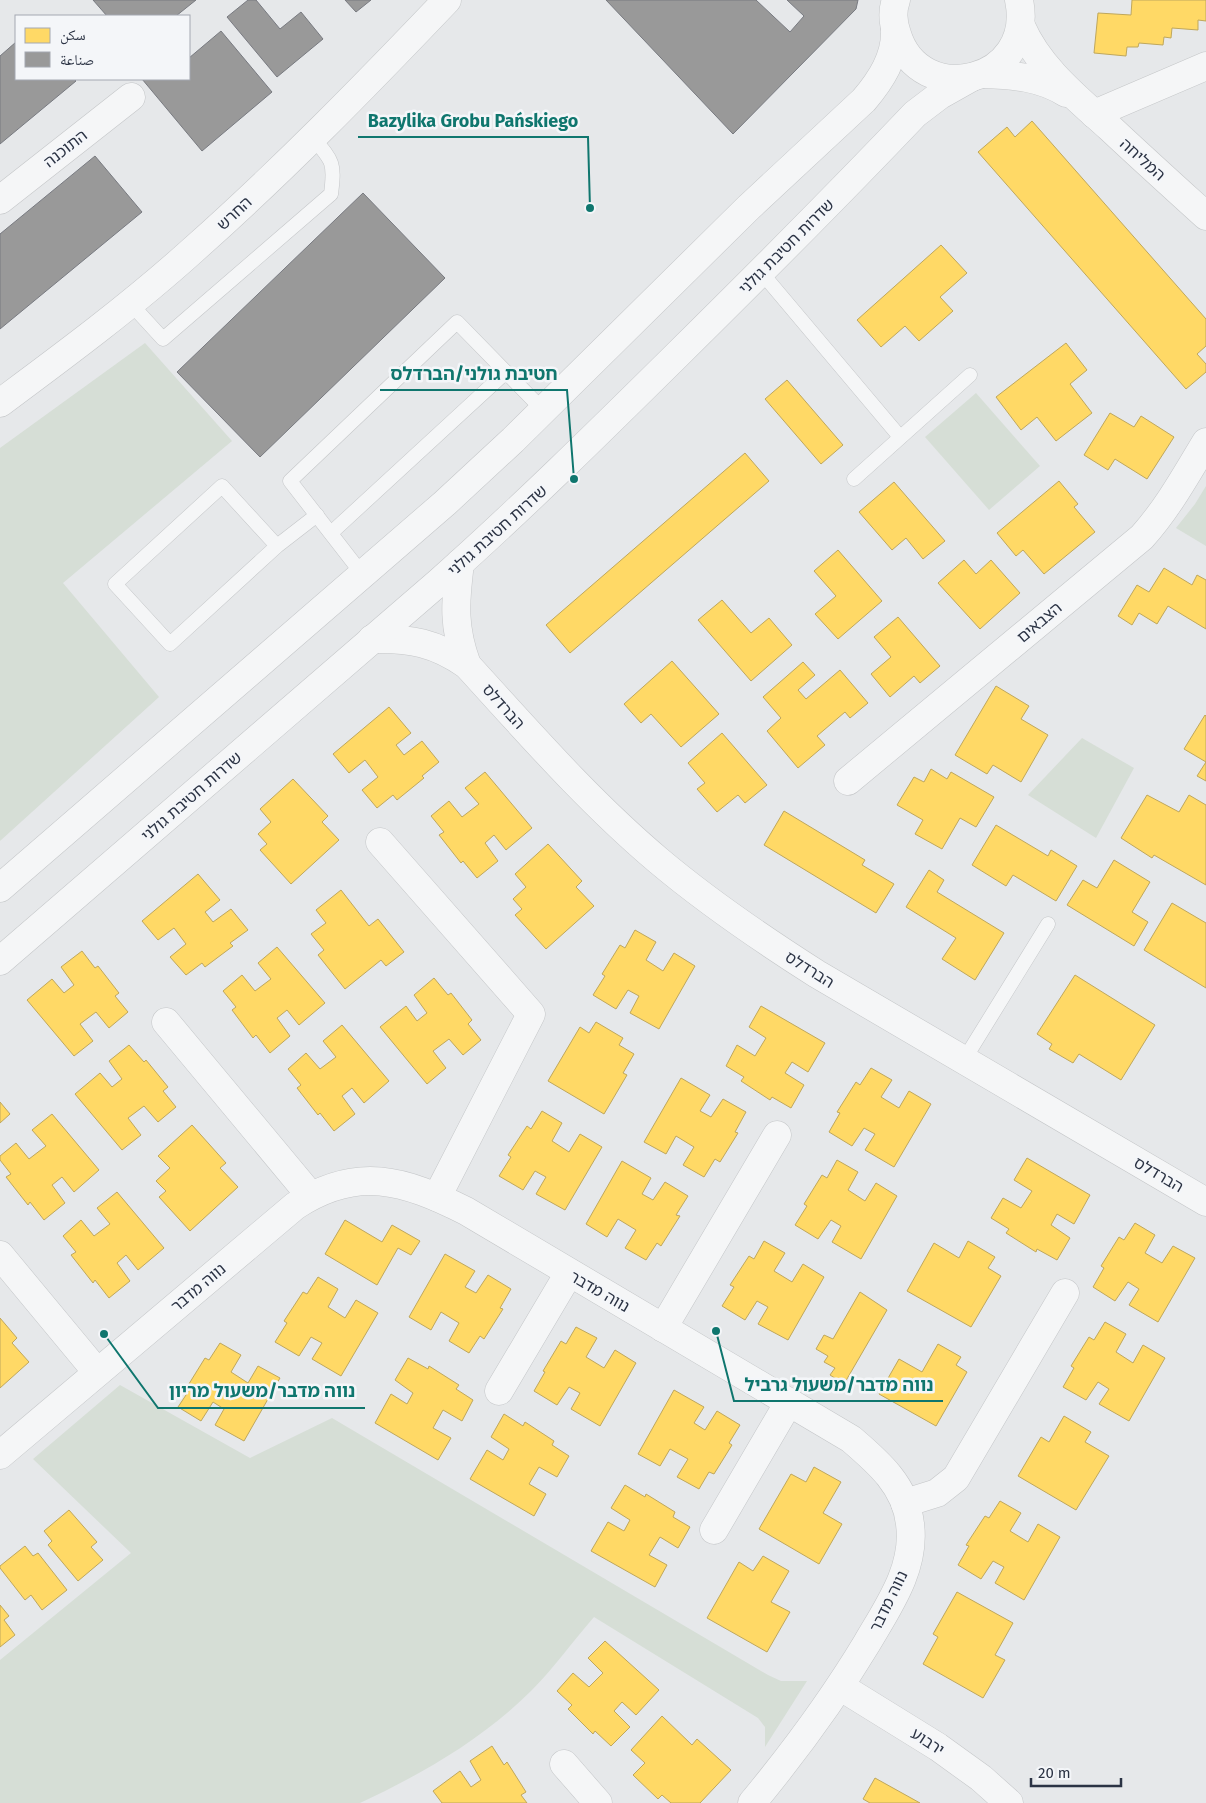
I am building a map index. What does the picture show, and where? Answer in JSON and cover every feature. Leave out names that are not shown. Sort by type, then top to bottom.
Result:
[{"type":"street","name":"החרש","points":[[0,403],[81,343],[192,251],[313,138],[447,0]]},
{"type":"street","name":"שדרות חטיבת גולני","points":[[0,961],[460,563],[552,479],[761,272],[915,114],[940,96],[994,68],[1008,54],[1017,38],[1020,7]]},
{"type":"street","name":"המליחה","points":[[1020,7],[1025,36],[1060,83],[1206,216]]},
{"type":"street","name":"המליחה","points":[[894,9],[905,52],[923,70],[948,79],[978,75],[1018,75],[1058,88],[1087,108]]},
{"type":"street","points":[[0,888],[452,497],[748,208],[864,100],[878,82],[889,62],[895,43],[894,9]]},
{"type":"street","points":[[1087,108],[1206,66]]},
{"type":"street","name":"התוכנה","points":[[0,200],[131,97]]},
{"type":"street","name":"הצבאים","points":[[848,781],[1142,537],[1170,502],[1206,442]]},
{"type":"street","name":"הברדלס","points":[[460,563],[456,591],[456,625],[460,646],[467,665]]},
{"type":"street","name":"הברדלס","points":[[372,639],[398,639],[424,643],[449,653],[467,665],[583,790],[652,854],[706,899],[759,937],[817,974],[1206,1202]]},
{"type":"street","points":[[380,842],[531,1014],[437,1197]]},
{"type":"street","points":[[166,1022],[310,1195]]},
{"type":"street","points":[[663,1328],[777,1135]]},
{"type":"street","name":"נווה מדבר","points":[[0,1455],[310,1195],[337,1185],[366,1181],[403,1185],[437,1197],[466,1211],[851,1439],[876,1460],[894,1481],[905,1503],[910,1524],[910,1546],[906,1567],[887,1610],[841,1687],[793,1754],[752,1803]]},
{"type":"street","points":[[0,1255],[98,1372]]},
{"type":"street","points":[[499,1391],[569,1273]]},
{"type":"street","points":[[905,1503],[937,1493],[956,1478],[1065,1292]]},
{"type":"street","points":[[714,1530],[789,1402]]},
{"type":"street","name":"ירבוע","points":[[841,1687],[938,1747],[981,1778],[1009,1803]]},
{"type":"street","points":[[564,1764],[598,1803]]},
{"type":"lane","points":[[130,303],[163,340],[331,194],[334,174],[331,159],[313,138]]},
{"type":"lane","points":[[761,272],[900,437]]},
{"type":"lane","points":[[363,575],[290,480],[456,322],[543,410]]},
{"type":"lane","points":[[331,533],[506,372]]},
{"type":"lane","points":[[854,479],[970,375]]},
{"type":"lane","points":[[278,546],[222,486],[115,584],[170,644],[278,546],[317,515]]},
{"type":"lane","points":[[964,1060],[1048,924]]},
{"type":"shaded area","points":[[145,343],[232,441],[63,583],[159,697],[0,841],[0,448]]},
{"type":"shaded area","points":[[976,393],[1040,466],[989,510],[925,437]]},
{"type":"shaded area","points":[[1206,486],[1206,546],[1176,528],[1195,504]]},
{"type":"shaded area","points":[[1082,738],[1134,768],[1096,838],[1028,795]]},
{"type":"shaded area","points":[[120,1385],[250,1458],[332,1418],[768,1675],[781,1681],[807,1681],[765,1747],[765,1727],[758,1718],[594,1617],[540,1682],[493,1724],[451,1754],[406,1780],[360,1803],[0,1803],[0,1660],[131,1553],[33,1459]]},
{"type":"building: سكن","points":[[1132,0],[1206,0],[1206,21],[1198,20],[1198,30],[1172,28],[1171,38],[1164,37],[1163,45],[1139,43],[1138,47],[1127,47],[1126,56],[1094,53],[1098,13],[1131,15]]},
{"type":"building: سكن","points":[[1032,121],[1206,319],[1206,346],[1197,354],[1206,364],[1206,372],[1186,389],[978,152],[1007,127],[1015,137]]},
{"type":"building: سكن","points":[[941,245],[967,273],[940,297],[953,311],[919,341],[905,326],[881,347],[857,320]]},
{"type":"building: سكن","points":[[1066,343],[1087,370],[1070,384],[1092,413],[1056,441],[1037,417],[1021,430],[996,397]]},
{"type":"building: سكن","points":[[787,380],[843,445],[821,464],[765,399]]},
{"type":"building: سكن","points":[[1110,413],[1134,427],[1141,416],[1174,437],[1147,479],[1115,459],[1108,470],[1084,455]]},
{"type":"building: سكن","points":[[745,453],[769,481],[570,653],[546,625]]},
{"type":"building: سكن","points":[[1059,481],[1078,504],[1074,507],[1095,532],[1044,574],[1023,550],[1016,556],[997,533]]},
{"type":"building: سكن","points":[[894,482],[945,541],[923,559],[906,538],[892,550],[859,512]]},
{"type":"building: سكن","points":[[838,550],[882,601],[838,639],[815,614],[836,596],[814,571]]},
{"type":"building: سكن","points":[[964,560],[976,574],[991,560],[1020,593],[980,629],[938,583]]},
{"type":"building: سكن","points":[[1164,568],[1192,585],[1197,575],[1206,580],[1206,629],[1168,606],[1157,624],[1139,613],[1132,625],[1118,616],[1137,585],[1149,592]]},
{"type":"building: سكن","points":[[722,600],[751,633],[769,618],[792,645],[751,681],[698,620]]},
{"type":"building: سكن","points":[[898,617],[940,666],[920,683],[914,676],[890,697],[871,674],[891,657],[874,637]]},
{"type":"building: سكن","points":[[672,661],[719,714],[681,747],[651,714],[641,723],[624,704]]},
{"type":"building: سكن","points":[[803,662],[815,675],[798,690],[806,699],[840,670],[868,703],[850,718],[845,712],[817,736],[825,745],[798,768],[767,731],[781,718],[763,697]]},
{"type":"building: سكن","points":[[996,686],[1029,706],[1021,719],[1048,735],[1021,782],[993,765],[987,774],[955,755]]},
{"type":"building: سكن","points":[[389,707],[411,733],[396,745],[404,755],[422,741],[439,762],[422,776],[424,778],[397,800],[393,795],[377,808],[362,790],[378,777],[365,760],[349,773],[333,754]]},
{"type":"building: سكن","points":[[1206,716],[1206,762],[1184,749]]},
{"type":"building: سكن","points":[[722,733],[767,785],[745,803],[738,795],[717,812],[697,789],[705,783],[688,763]]},
{"type":"building: سكن","points":[[1206,762],[1206,781],[1197,776]]},
{"type":"building: سكن","points":[[931,769],[947,779],[951,772],[994,797],[976,827],[960,818],[942,849],[915,834],[923,820],[897,805],[914,777],[924,782]]},
{"type":"building: سكن","points":[[485,772],[532,828],[506,850],[494,835],[485,843],[498,861],[477,878],[463,861],[461,863],[439,835],[444,832],[431,816],[449,801],[462,817],[479,804],[465,788]]},
{"type":"building: سكن","points":[[293,779],[328,816],[322,822],[339,840],[291,884],[260,850],[267,844],[258,834],[271,822],[260,809]]},
{"type":"building: سكن","points":[[1147,795],[1179,812],[1189,795],[1206,805],[1206,885],[1154,855],[1152,858],[1121,838]]},
{"type":"building: سكن","points":[[784,811],[865,860],[862,865],[894,884],[876,913],[764,845]]},
{"type":"building: سكن","points":[[996,825],[1048,856],[1051,850],[1077,866],[1056,901],[1013,875],[1006,886],[972,865]]},
{"type":"building: سكن","points":[[548,844],[582,881],[576,887],[594,906],[546,949],[515,915],[522,909],[513,899],[526,887],[515,874]]},
{"type":"building: سكن","points":[[1114,860],[1150,882],[1132,912],[1148,922],[1134,946],[1067,905],[1083,880],[1097,888]]},
{"type":"building: سكن","points":[[929,870],[944,880],[937,892],[1004,933],[975,980],[942,959],[956,938],[906,907]]},
{"type":"building: سكن","points":[[198,874],[220,900],[205,912],[213,922],[231,909],[248,930],[230,943],[233,946],[205,967],[202,963],[186,975],[170,957],[186,944],[174,928],[158,940],[142,921]]},
{"type":"building: سكن","points":[[341,890],[369,926],[378,919],[404,952],[386,966],[381,960],[345,989],[318,955],[324,950],[311,934],[326,923],[316,910]]},
{"type":"building: سكن","points":[[1172,903],[1206,923],[1206,988],[1144,950]]},
{"type":"building: سكن","points":[[635,930],[656,942],[646,960],[663,971],[674,953],[695,966],[659,1029],[630,1013],[639,996],[628,990],[616,1009],[593,995],[605,976],[602,974],[620,945],[625,948]]},
{"type":"building: سكن","points":[[277,947],[325,1003],[299,1025],[287,1010],[277,1018],[290,1036],[270,1053],[256,1035],[253,1038],[232,1010],[236,1007],[223,991],[242,975],[255,991],[271,979],[258,963]]},
{"type":"building: سكن","points":[[82,951],[95,968],[98,966],[119,993],[115,996],[128,1012],[109,1028],[96,1012],[80,1024],[93,1041],[74,1056],[27,1000],[52,979],[64,993],[74,985],[61,967]]},
{"type":"building: سكن","points":[[1075,975],[1155,1025],[1121,1080],[1079,1054],[1073,1063],[1049,1049],[1052,1044],[1037,1034]]},
{"type":"building: سكن","points":[[434,978],[448,995],[451,993],[472,1020],[468,1024],[481,1040],[463,1055],[449,1039],[433,1051],[446,1068],[427,1084],[380,1027],[406,1006],[417,1021],[427,1013],[414,995]]},
{"type":"building: سكن","points":[[761,1006],[825,1043],[808,1072],[792,1062],[785,1073],[804,1085],[791,1108],[772,1097],[770,1100],[741,1081],[744,1077],[726,1066],[737,1045],[755,1056],[766,1038],[749,1027]]},
{"type":"building: سكن","points":[[596,1022],[623,1038],[619,1045],[634,1054],[623,1073],[627,1075],[604,1114],[548,1081],[580,1027],[589,1033]]},
{"type":"building: سكن","points":[[342,1025],[389,1081],[364,1103],[352,1088],[342,1096],[355,1114],[334,1131],[320,1113],[318,1115],[297,1088],[301,1085],[288,1069],[306,1053],[320,1069],[336,1057],[323,1041]]},
{"type":"building: سكن","points":[[129,1045],[144,1062],[146,1060],[168,1087],[163,1091],[176,1107],[158,1122],[144,1106],[128,1118],[141,1135],[122,1150],[75,1094],[100,1073],[112,1087],[122,1079],[109,1061]]},
{"type":"building: سكن","points":[[871,1068],[892,1080],[881,1097],[899,1108],[909,1091],[931,1104],[894,1167],[865,1150],[875,1134],[864,1128],[852,1146],[829,1132],[840,1113],[837,1112],[856,1082],[860,1085]]},
{"type":"building: سكن","points":[[681,1078],[710,1095],[700,1111],[711,1117],[723,1099],[746,1112],[735,1132],[738,1133],[720,1162],[715,1159],[704,1177],[683,1165],[694,1147],[676,1136],[666,1154],[644,1142]]},
{"type":"building: سكن","points":[[0,1102],[10,1114],[0,1123]]},
{"type":"building: سكن","points":[[542,1111],[562,1123],[552,1141],[569,1152],[580,1134],[602,1147],[565,1210],[536,1194],[546,1177],[535,1171],[523,1190],[499,1176],[511,1157],[508,1155],[527,1126],[531,1129]]},
{"type":"building: سكن","points":[[52,1114],[99,1170],[74,1192],[62,1177],[52,1185],[65,1203],[44,1220],[30,1202],[28,1205],[6,1177],[11,1174],[0,1160],[0,1156],[16,1143],[29,1159],[46,1146],[32,1130]]},
{"type":"building: سكن","points":[[192,1125],[226,1163],[220,1168],[238,1187],[190,1231],[159,1197],[166,1191],[156,1181],[170,1168],[158,1156]]},
{"type":"building: سكن","points":[[1027,1158],[1090,1195],[1074,1224],[1057,1214],[1051,1225],[1070,1238],[1057,1260],[1037,1249],[1036,1252],[1006,1233],[1009,1229],[991,1218],[1003,1198],[1021,1208],[1032,1191],[1014,1180]]},
{"type":"building: سكن","points":[[837,1160],[858,1172],[848,1190],[865,1201],[876,1183],[897,1196],[861,1259],[832,1242],[841,1226],[831,1220],[818,1239],[795,1225],[807,1206],[804,1204],[822,1175],[827,1178]]},
{"type":"building: سكن","points":[[622,1161],[651,1178],[642,1194],[653,1200],[665,1182],[688,1196],[676,1215],[680,1216],[661,1246],[657,1243],[646,1260],[625,1248],[636,1230],[618,1219],[607,1237],[586,1224]]},
{"type":"building: سكن","points":[[117,1192],[164,1248],[138,1270],[126,1255],[117,1263],[130,1281],[109,1298],[95,1280],[93,1283],[71,1255],[76,1252],[63,1236],[81,1220],[94,1236],[110,1224],[97,1208]]},
{"type":"building: سكن","points":[[345,1220],[382,1242],[392,1225],[420,1241],[411,1255],[398,1248],[377,1285],[325,1254]]},
{"type":"building: سكن","points":[[1135,1223],[1155,1235],[1145,1253],[1162,1263],[1173,1246],[1195,1258],[1158,1322],[1129,1305],[1139,1289],[1128,1282],[1115,1301],[1093,1287],[1104,1268],[1101,1266],[1119,1237],[1124,1240]]},
{"type":"building: سكن","points":[[764,1241],[785,1253],[774,1271],[792,1282],[803,1264],[824,1277],[788,1340],[758,1324],[768,1307],[757,1301],[745,1320],[722,1306],[734,1287],[730,1285],[749,1256],[754,1259]]},
{"type":"building: سكن","points":[[968,1241],[995,1257],[988,1268],[1001,1276],[971,1327],[907,1291],[934,1243],[959,1258]]},
{"type":"building: سكن","points":[[445,1254],[475,1271],[465,1287],[476,1293],[488,1275],[511,1289],[500,1308],[503,1309],[484,1339],[480,1336],[469,1353],[449,1341],[459,1323],[441,1312],[431,1330],[409,1317]]},
{"type":"building: سكن","points":[[318,1277],[338,1289],[328,1307],[345,1318],[356,1300],[378,1313],[341,1376],[312,1359],[322,1343],[311,1337],[299,1356],[275,1342],[287,1323],[284,1321],[303,1292],[307,1294]]},
{"type":"building: سكن","points":[[860,1292],[887,1310],[844,1384],[830,1375],[835,1368],[824,1362],[828,1356],[816,1349],[824,1335],[833,1339]]},
{"type":"building: سكن","points":[[0,1318],[17,1338],[12,1343],[29,1362],[0,1388]]},
{"type":"building: سكن","points":[[1105,1322],[1126,1334],[1116,1352],[1133,1363],[1143,1345],[1165,1358],[1129,1421],[1099,1404],[1109,1389],[1098,1382],[1086,1400],[1063,1387],[1074,1368],[1071,1366],[1089,1337],[1094,1340]]},
{"type":"building: سكن","points":[[576,1327],[597,1338],[586,1357],[604,1368],[615,1350],[636,1363],[600,1426],[571,1409],[580,1393],[569,1387],[557,1405],[534,1391],[545,1372],[543,1371],[561,1341],[566,1344]]},
{"type":"building: سكن","points":[[220,1343],[241,1355],[231,1372],[248,1383],[258,1366],[280,1378],[244,1441],[215,1425],[224,1409],[213,1402],[201,1421],[178,1407],[190,1389],[187,1387],[205,1358],[209,1360]]},
{"type":"building: سكن","points":[[938,1344],[961,1357],[956,1365],[967,1372],[936,1426],[879,1394],[899,1359],[922,1372]]},
{"type":"building: سكن","points":[[408,1358],[428,1369],[429,1366],[459,1385],[456,1389],[473,1400],[462,1421],[443,1410],[433,1428],[451,1438],[438,1460],[375,1423],[391,1394],[407,1404],[413,1393],[395,1380]]},
{"type":"building: سكن","points":[[674,1390],[704,1407],[694,1423],[705,1430],[717,1411],[740,1425],[729,1443],[732,1445],[714,1474],[709,1472],[699,1489],[677,1477],[688,1459],[670,1449],[660,1466],[638,1454]]},
{"type":"building: سكن","points":[[504,1414],[523,1426],[525,1422],[554,1441],[552,1445],[569,1456],[557,1477],[539,1467],[529,1484],[546,1494],[534,1516],[470,1479],[487,1450],[503,1460],[509,1449],[491,1437]]},
{"type":"building: سكن","points":[[1064,1416],[1091,1432],[1085,1442],[1109,1456],[1076,1510],[1018,1476],[1041,1437],[1049,1442]]},
{"type":"building: سكن","points":[[814,1467],[841,1482],[823,1513],[842,1524],[819,1564],[759,1529],[791,1474],[806,1482]]},
{"type":"building: سكن","points":[[625,1485],[645,1497],[646,1494],[675,1512],[673,1517],[690,1527],[678,1548],[660,1537],[649,1555],[667,1565],[655,1587],[591,1551],[608,1522],[624,1531],[630,1520],[611,1508]]},
{"type":"building: سكن","points":[[1000,1501],[1021,1513],[1010,1531],[1028,1542],[1038,1524],[1060,1537],[1024,1600],[995,1583],[1004,1567],[993,1561],[981,1579],[958,1565],[969,1546],[966,1545],[985,1516],[989,1518]]},
{"type":"building: سكن","points":[[69,1510],[97,1542],[91,1547],[103,1560],[78,1581],[48,1545],[52,1541],[44,1531]]},
{"type":"building: سكن","points":[[25,1546],[33,1556],[38,1553],[67,1590],[42,1610],[31,1595],[25,1600],[0,1568],[0,1566]]},
{"type":"building: سكن","points":[[763,1556],[789,1571],[771,1602],[790,1612],[767,1652],[707,1618],[739,1562],[753,1571]]},
{"type":"building: سكن","points":[[957,1592],[1013,1623],[995,1655],[1005,1660],[983,1698],[923,1664],[938,1637],[933,1634]]},
{"type":"building: سكن","points":[[0,1605],[9,1616],[4,1620],[15,1635],[0,1647]]},
{"type":"building: سكن","points":[[605,1641],[659,1690],[636,1715],[622,1702],[614,1711],[630,1727],[611,1746],[595,1731],[593,1734],[568,1709],[572,1705],[557,1691],[573,1673],[589,1687],[603,1673],[588,1658]]},
{"type":"building: سكن","points":[[662,1716],[692,1745],[697,1739],[731,1770],[700,1803],[671,1803],[662,1795],[658,1799],[633,1775],[645,1763],[631,1750]]},
{"type":"building: سكن","points":[[492,1746],[504,1765],[507,1762],[526,1792],[521,1795],[527,1803],[442,1803],[433,1791],[460,1771],[471,1787],[481,1780],[470,1761]]},
{"type":"building: سكن","points":[[875,1778],[920,1803],[870,1803],[863,1799]]},
{"type":"building: صناعة","points":[[93,0],[196,0],[177,15],[106,15]]},
{"type":"building: صناعة","points":[[248,0],[256,0],[280,29],[301,12],[323,39],[277,77],[227,17]]},
{"type":"building: صناعة","points":[[345,0],[371,0],[356,12]]},
{"type":"building: صناعة","points":[[606,0],[756,0],[790,32],[804,16],[787,0],[858,0],[856,9],[733,134]]},
{"type":"building: صناعة","points":[[221,31],[272,92],[202,151],[143,80],[190,80],[190,57]]},
{"type":"building: صناعة","points":[[15,43],[15,80],[76,81],[0,144],[0,56]]},
{"type":"building: صناعة","points":[[95,156],[142,212],[0,329],[0,234]]},
{"type":"building: صناعة","points":[[363,193],[445,278],[260,457],[177,372]]},
{"type":"place","name":"Bazylika Grobu Pańskiego","points":[[590,208]]},
{"type":"place","name":"חטיבת גולני/הברדלס","points":[[574,479]]},
{"type":"place","name":"נווה מדבר/משעול גרביל","points":[[716,1331]]},
{"type":"place","name":"נווה מדבר/משעול מריון","points":[[104,1334]]}]
